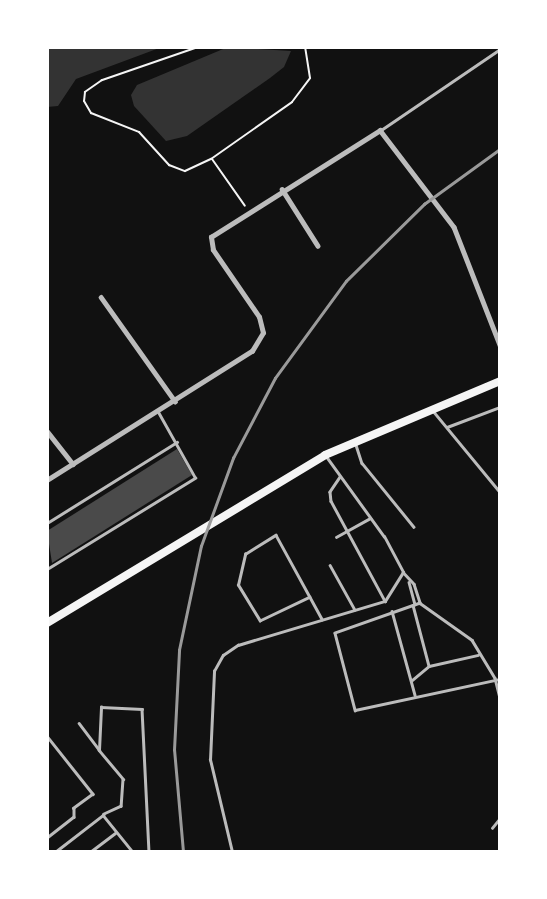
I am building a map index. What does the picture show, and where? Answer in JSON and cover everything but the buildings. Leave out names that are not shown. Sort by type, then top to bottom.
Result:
[{"type":"main road","points":[[47,623],[179,544],[252,496],[325,455],[500,381]]},
{"type":"street","points":[[47,480],[242,359],[263,333],[259,317],[214,250],[214,232],[380,130],[454,227],[500,345]]},
{"type":"street","points":[[282,189],[318,246]]},
{"type":"street","points":[[101,297],[175,401]]},
{"type":"street","points":[[47,431],[73,464]]},
{"type":"lane","points":[[380,130],[500,49]]},
{"type":"lane","points":[[447,427],[500,407]]},
{"type":"lane","points":[[432,410],[500,492]]},
{"type":"lane","points":[[47,569],[195,478],[158,411]]},
{"type":"lane","points":[[47,523],[177,442]]},
{"type":"lane","points":[[355,442],[362,463],[415,527]]},
{"type":"lane","points":[[325,455],[370,518],[409,582],[429,666]]},
{"type":"lane","points":[[340,477],[330,492],[347,531],[385,601]]},
{"type":"lane","points":[[336,537],[370,518]]},
{"type":"lane","points":[[310,597],[260,621],[238,585],[245,554],[276,535],[310,597],[322,620]]},
{"type":"lane","points":[[330,565],[355,610]]},
{"type":"lane","points":[[232,852],[210,760],[214,671],[223,655],[238,645],[385,601],[403,572]]},
{"type":"lane","points":[[409,582],[416,604],[472,640],[498,679],[500,698]]},
{"type":"lane","points":[[416,604],[392,610],[335,633],[355,710],[498,679]]},
{"type":"lane","points":[[392,610],[415,695]]},
{"type":"lane","points":[[411,681],[429,666],[480,655]]},
{"type":"lane","points":[[99,750],[101,708],[142,709],[149,852]]},
{"type":"lane","points":[[55,851],[103,815],[121,806],[124,779],[79,723]]},
{"type":"lane","points":[[47,736],[93,793],[74,808],[74,817],[47,838]]},
{"type":"lane","points":[[103,815],[131,851]]},
{"type":"lane","points":[[492,828],[500,818]]},
{"type":"lane","points":[[90,852],[116,832]]},
{"type":"path","points":[[198,47],[102,80],[85,92],[84,101],[91,113],[139,132],[176,170],[192,168],[211,159],[270,119],[304,89],[310,78],[305,47]]},
{"type":"path","points":[[211,159],[248,211]]},
{"type":"shaded area","points":[[47,47],[162,47],[76,79],[58,106],[47,107]]},
{"type":"shaded area","points":[[228,47],[291,51],[284,67],[270,78],[187,136],[166,141],[134,106],[131,95],[137,85]]},
{"type":"railway","points":[[183,852],[174,750],[179,650],[201,546],[233,458],[275,378],[346,281],[424,204],[500,149]]}]
